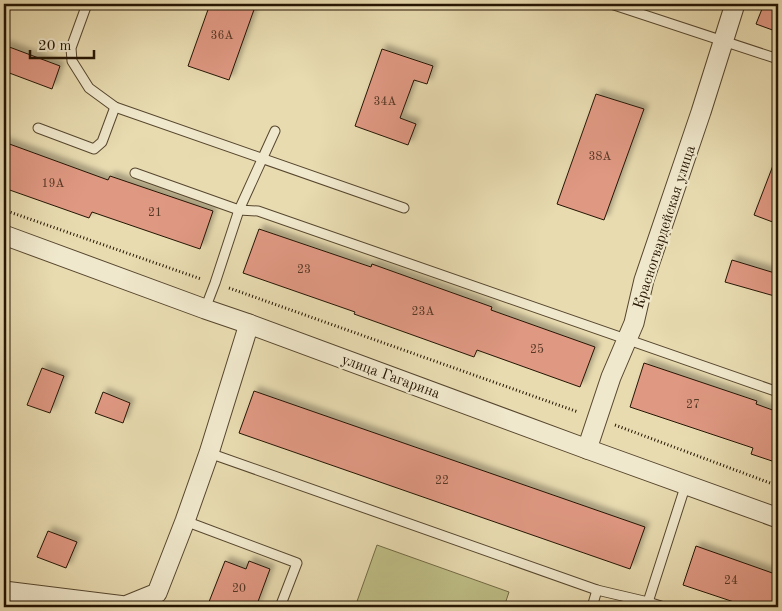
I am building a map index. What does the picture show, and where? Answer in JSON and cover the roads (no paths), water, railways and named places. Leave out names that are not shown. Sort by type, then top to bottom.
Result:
[{"type":"street","name":"Красногвардейская улица","points":[[587,449],[611,377],[634,323],[644,280],[701,112],[735,4]]},
{"type":"street","name":"улица Гагарина","points":[[4,235],[778,518]]},
{"type":"street","points":[[4,591],[125,606],[157,593],[209,453],[249,324]]},
{"type":"lane","points":[[87,4],[72,48],[72,61],[89,88],[115,108],[404,208]]},
{"type":"lane","points":[[611,4],[778,59]]},
{"type":"lane","points":[[38,128],[94,149],[102,142],[115,108]]},
{"type":"lane","points":[[205,309],[239,210],[275,131]]},
{"type":"lane","points":[[135,173],[239,210],[258,211],[778,392]]},
{"type":"lane","points":[[209,453],[597,590],[664,607]]},
{"type":"lane","points":[[648,602],[686,484]]},
{"type":"lane","points":[[185,521],[297,563],[280,607]]},
{"type":"lane","points":[[592,607],[597,590]]}]
